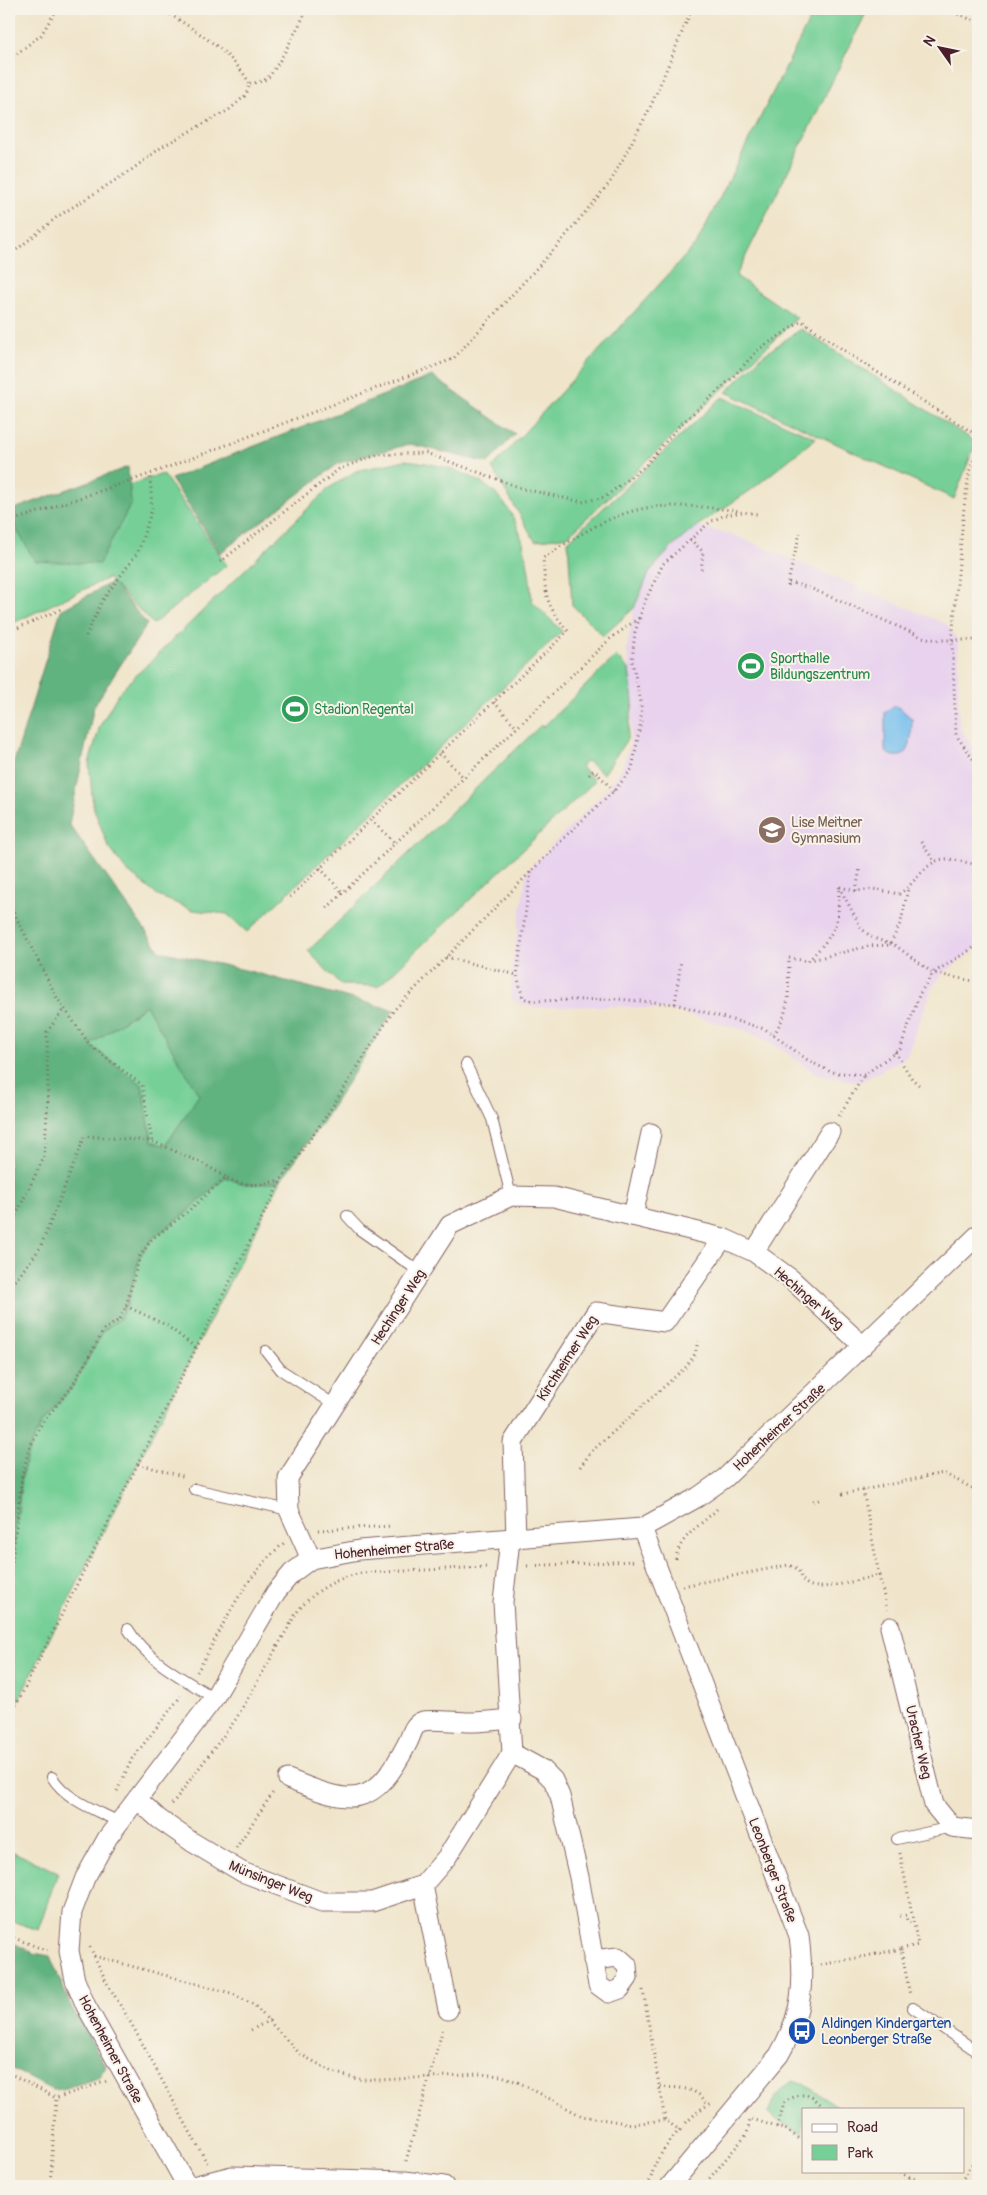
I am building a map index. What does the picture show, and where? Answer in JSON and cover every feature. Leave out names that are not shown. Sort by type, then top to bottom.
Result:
[{"type":"street","points":[[754,1252],[830,1132]]},
{"type":"street","points":[[633,1216],[651,1134]]},
{"type":"street","name":"Hechinger Weg","points":[[311,1559],[289,1510],[288,1478],[450,1225],[511,1196],[554,1197],[723,1238],[754,1252],[791,1279],[863,1346]]},
{"type":"street","name":"Hohenheimer Straße","points":[[187,2186],[86,2006],[75,1980],[69,1952],[72,1912],[77,1895],[112,1819],[137,1799],[214,1698],[276,1592],[292,1573],[311,1559],[359,1550],[642,1528],[698,1497],[725,1478],[978,1235]]},
{"type":"street","name":"Kirchheimer Weg","points":[[513,1539],[514,1442],[596,1312],[665,1322],[723,1238]]},
{"type":"street","name":"Leonberger Straße","points":[[642,1528],[799,1936],[803,1969],[803,1985],[796,2018],[791,2034],[779,2055],[670,2186]]},
{"type":"street","points":[[448,2010],[423,1885],[447,1857],[512,1752],[512,1719],[503,1602],[507,1566],[513,1539]]},
{"type":"street","name":"Uracher Weg","points":[[890,1627],[934,1805],[952,1827]]},
{"type":"street","points":[[288,1779],[329,1796],[355,1799],[371,1791],[384,1779],[397,1762],[412,1729],[423,1721],[472,1722],[512,1719]]},
{"type":"street","points":[[512,1752],[543,1770],[552,1780],[560,1796],[579,1877],[593,1960],[598,1984],[610,1992],[620,1989],[628,1978],[627,1965],[618,1957],[593,1960]]},
{"type":"street","name":"Münsinger Weg","points":[[137,1799],[159,1819],[225,1864],[322,1902],[372,1902],[423,1885]]},
{"type":"street","points":[[952,1827],[978,1830]]},
{"type":"street","points":[[192,2186],[232,2176],[405,2181],[444,2186]]},
{"type":"lane","points":[[466,1064],[492,1119],[511,1196]]},
{"type":"lane","points":[[347,1216],[360,1230],[420,1272]]},
{"type":"lane","points":[[266,1351],[281,1370],[335,1405]]},
{"type":"lane","points":[[194,1489],[289,1510]]},
{"type":"lane","points":[[128,1629],[144,1650],[214,1698]]},
{"type":"lane","points":[[52,1778],[58,1788],[67,1795],[112,1819]]},
{"type":"lane","points":[[898,1839],[952,1827]]},
{"type":"lane","points":[[913,2008],[978,2052]]},
{"type":"path","points":[[9,60],[41,35],[57,9]]},
{"type":"path","points":[[162,9],[220,47],[239,65],[250,84]]},
{"type":"path","points":[[250,84],[266,79],[277,66],[308,9]]},
{"type":"path","points":[[9,522],[150,474],[453,359],[558,246],[611,181],[650,108],[692,9]]},
{"type":"path","points":[[944,9],[978,22]]},
{"type":"path","points":[[9,256],[57,217],[130,172],[163,146],[229,110],[246,95],[250,84]]},
{"type":"path","points":[[220,562],[339,469],[377,455],[426,452],[524,489],[582,502],[605,497],[645,466],[678,427],[731,379],[759,349],[802,321],[855,358],[978,436]]},
{"type":"path","points":[[973,759],[956,734],[952,640],[964,507],[970,468],[978,452]]},
{"type":"path","points":[[86,636],[102,601],[138,552],[152,509],[150,474]]},
{"type":"path","points":[[290,897],[568,631],[550,609],[546,593],[543,558],[582,534],[609,521],[653,507],[700,506],[757,514]]},
{"type":"path","points":[[9,1719],[281,1180],[323,1121],[394,1010],[445,957],[614,791],[632,769],[638,740],[641,702],[632,661],[635,632],[644,601],[663,564],[690,539],[710,522],[725,515],[743,512]]},
{"type":"path","points":[[800,533],[788,584],[810,588],[922,637],[978,640]]},
{"type":"path","points":[[690,539],[703,552],[701,572]]},
{"type":"path","points":[[9,632],[61,609]]},
{"type":"path","points":[[327,908],[610,639],[639,618]]},
{"type":"path","points":[[494,702],[516,727]]},
{"type":"path","points":[[440,754],[463,777]]},
{"type":"path","points":[[589,775],[594,770],[614,791]]},
{"type":"path","points":[[371,820],[395,843]]},
{"type":"path","points":[[921,842],[934,861]]},
{"type":"path","points":[[839,887],[856,891],[873,889],[899,894],[908,889],[934,861],[947,859],[978,865]]},
{"type":"path","points":[[320,868],[343,893]]},
{"type":"path","points":[[856,891],[860,868]]},
{"type":"path","points":[[531,872],[517,975],[523,998],[533,1001],[617,1000],[675,1004],[765,1029],[809,1060],[831,1072],[864,1075]]},
{"type":"path","points":[[839,887],[862,929],[871,936],[913,958],[933,973],[978,982]]},
{"type":"path","points":[[807,961],[829,939],[837,925],[839,887]]},
{"type":"path","points":[[890,945],[901,922],[908,889]]},
{"type":"path","points":[[9,903],[64,1009],[90,1045],[142,1085],[152,1141]]},
{"type":"path","points":[[774,1035],[784,1016],[788,999],[789,958],[807,961],[870,946],[890,945]]},
{"type":"path","points":[[830,1132],[864,1075],[900,1049],[920,993],[933,973],[978,945]]},
{"type":"path","points":[[445,957],[517,975]]},
{"type":"path","points":[[675,1004],[681,960]]},
{"type":"path","points":[[9,1230],[44,1157],[48,1099],[47,1032],[64,1009]]},
{"type":"path","points":[[896,1052],[912,1079],[919,1085]]},
{"type":"path","points":[[9,1288],[40,1248],[85,1136],[152,1141],[202,1163],[234,1182],[250,1185],[281,1180]]},
{"type":"path","points":[[9,1571],[12,1562],[22,1474],[29,1449],[42,1423],[72,1387],[104,1330],[120,1318],[126,1306],[140,1256],[152,1239],[186,1213],[226,1177]]},
{"type":"path","points":[[126,1306],[160,1322],[196,1348]]},
{"type":"path","points":[[580,1467],[592,1451],[686,1367],[696,1354],[698,1341]]},
{"type":"path","points":[[138,1464],[187,1478],[194,1489]]},
{"type":"path","points":[[842,1494],[943,1473],[978,1490]]},
{"type":"path","points":[[863,1490],[890,1627]]},
{"type":"path","points":[[813,1501],[822,1498]]},
{"type":"path","points":[[112,1819],[132,1759],[191,1683],[250,1577],[267,1557],[299,1531],[396,1526]]},
{"type":"path","points":[[159,1819],[188,1785],[236,1719],[298,1612],[308,1599],[320,1589],[346,1576],[361,1574],[653,1560]]},
{"type":"path","points":[[678,1587],[788,1565],[798,1569],[803,1581],[811,1586],[821,1587],[879,1575]]},
{"type":"path","points":[[225,1864],[279,1785],[288,1779]]},
{"type":"path","points":[[803,1969],[918,1945],[898,1839]]},
{"type":"path","points":[[900,1916],[906,1915],[907,1921],[914,1924]]},
{"type":"path","points":[[9,1936],[54,1953],[69,1952],[94,1956],[231,1993],[254,2005],[300,2054],[332,2072],[357,2079],[429,2078],[479,2074],[502,2076],[520,2083],[582,2116],[632,2124],[665,2120],[681,2131]]},
{"type":"path","points":[[901,1949],[913,2008]]},
{"type":"path","points":[[94,1956],[215,2180]]},
{"type":"path","points":[[628,1978],[643,1985],[665,2120]]},
{"type":"path","points":[[405,2181],[407,2155],[448,2010]]},
{"type":"path","points":[[251,2030],[270,2020]]},
{"type":"path","points":[[9,2073],[56,2098],[124,2075]]},
{"type":"path","points":[[660,2087],[688,2088],[698,2093],[708,2104]]},
{"type":"path","points":[[777,2127],[784,2103],[798,2094],[805,2093],[823,2108]]},
{"type":"path","points":[[50,2186],[56,2098]]},
{"type":"path","points":[[647,2186],[657,2160],[699,2110],[708,2104],[721,2101]]},
{"type":"path","points":[[703,2186],[747,2134],[750,2118],[777,2127],[802,2140]]},
{"type":"path","points":[[958,2186],[978,2156]]},
{"type":"path","points":[[898,2172],[933,2186]]},
{"type":"path","points":[[903,2186],[910,2177]]},
{"type":"shaded area","name":"Lise Meitner Gymnasium","points":[[697,526],[736,536],[946,624],[958,640],[959,728],[975,748],[978,759],[978,948],[941,975],[932,989],[906,1057],[860,1082],[816,1074],[780,1048],[745,1030],[673,1011],[620,1006],[532,1007],[519,1004],[511,997],[511,972],[527,871],[606,790],[622,768],[630,744],[633,702],[627,649],[634,608],[650,571],[672,547]]},
{"type":"green space","points":[[815,9],[868,9],[736,276],[797,318],[568,536],[535,541],[492,468],[697,243]]},
{"type":"green space","points":[[801,329],[976,442],[954,499],[726,392],[762,356]]},
{"type":"green space","points":[[432,376],[515,434],[488,463],[410,444],[339,463],[220,553],[171,479]]},
{"type":"green space","points":[[722,397],[816,438],[751,490],[697,526],[672,547],[650,571],[634,608],[603,636],[572,605],[568,541]]},
{"type":"green space","name":"Stadion Regental","points":[[405,460],[437,465],[464,474],[485,485],[502,500],[514,519],[523,542],[532,601],[562,631],[247,932],[227,914],[193,910],[158,896],[126,870],[108,846],[93,806],[89,763],[100,726],[119,692],[329,488],[356,471]]},
{"type":"green space","points":[[128,467],[131,504],[99,564],[35,561],[9,516],[9,511]]},
{"type":"green space","points":[[163,474],[227,565],[153,624],[108,578],[9,625],[9,516],[35,561],[131,504],[129,485]]},
{"type":"green space","points":[[112,582],[147,624],[94,706],[69,824],[160,951],[245,970],[394,1010],[323,1121],[281,1180],[246,1184],[226,1177],[186,1213],[152,1239],[140,1256],[126,1306],[120,1319],[104,1330],[72,1387],[42,1423],[29,1449],[22,1474],[12,1562],[9,1571],[9,778],[61,610]],"holes":[[[146,1005],[199,1095],[165,1146],[152,1141],[142,1085],[90,1045]]]},
{"type":"green space","points":[[616,656],[629,669],[633,702],[627,739],[604,774],[587,761],[581,767],[595,781],[379,986],[341,985],[308,951],[541,725],[543,727]]},
{"type":"green space","points":[[146,1005],[200,1095],[165,1146],[152,1141],[142,1085],[90,1045]]},
{"type":"green space","points":[[226,1177],[239,1182],[253,1183],[281,1180],[9,1719],[9,1571],[12,1562],[22,1474],[29,1449],[42,1423],[72,1387],[104,1330],[120,1318],[127,1306],[140,1256],[152,1239],[186,1213]]},
{"type":"green space","points":[[9,1850],[58,1872],[38,1930],[9,1920]]},
{"type":"green space","points":[[9,1941],[34,1953],[50,1956],[72,2009],[106,2066],[98,2078],[63,2089],[52,2090],[9,2067]]},
{"type":"green space","points":[[792,2080],[802,2083],[840,2108],[802,2108],[802,2134],[768,2114],[774,2099]]},
{"type":"water","points":[[895,706],[912,719],[910,744],[901,756],[890,755],[885,750],[885,712]]},
{"type":"place","name":"Sporthalle Bildungszentrum","points":[[751,666]]},
{"type":"place","name":"Stadion Regental","points":[[295,709]]},
{"type":"place","name":"Lise Meitner Gymnasium","points":[[772,830]]},
{"type":"place","name":"Aldingen Kindergarten Leonberger Straße","points":[[802,2031]]}]
